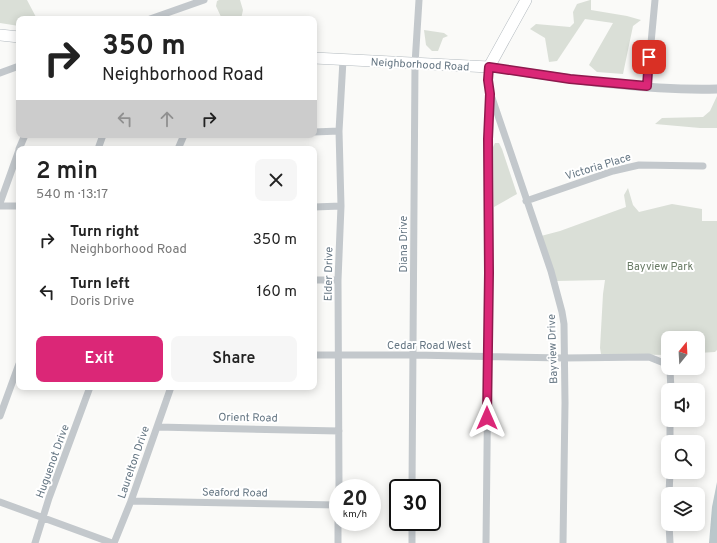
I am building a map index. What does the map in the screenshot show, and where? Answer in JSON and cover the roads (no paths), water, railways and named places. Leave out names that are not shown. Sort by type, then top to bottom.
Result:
[{"type":"main road","points":[[489,67],[526,0]]},
{"type":"main road","points":[[0,35],[16,37]]},
{"type":"main road","name":"Neighborhood Road","points":[[317,58],[489,67]]},
{"type":"street","points":[[159,16],[204,0]]},
{"type":"street","name":"Diana Drive","points":[[412,479],[415,64],[419,0]]},
{"type":"street","points":[[647,86],[655,0]]},
{"type":"street","name":"Elder Drive","points":[[339,479],[338,280],[341,206],[339,131],[343,60]]},
{"type":"street","points":[[0,73],[16,67]]},
{"type":"street","points":[[486,543],[489,273],[489,67]]},
{"type":"street","name":"Neighborhood Road","points":[[489,67],[570,79],[695,89],[717,88]]},
{"type":"street","name":"Bayview Drive","points":[[490,94],[551,271],[562,312],[565,403],[563,543]]},
{"type":"street","points":[[317,132],[339,131]]},
{"type":"street","points":[[16,159],[0,204],[16,206]]},
{"type":"street","name":"Victoria Place","points":[[526,201],[613,172],[639,165],[703,166]]},
{"type":"street","points":[[317,207],[341,206]]},
{"type":"street","points":[[317,280],[338,280]]},
{"type":"street","name":"Cedar Road West","points":[[317,355],[414,355],[564,358],[649,357],[664,363],[670,370],[671,383]]},
{"type":"street","points":[[0,416],[16,372]]},
{"type":"street","name":"Huguenot Drive","points":[[34,543],[89,390]]},
{"type":"street","name":"Laurelton Drive","points":[[113,543],[131,501],[170,390]]},
{"type":"street","name":"Orient Road","points":[[157,427],[339,430]]},
{"type":"street","name":"Seaford Road","points":[[131,501],[329,505]]},
{"type":"street","points":[[0,502],[113,543]]},
{"type":"street","points":[[338,531],[338,543]]},
{"type":"street","points":[[412,531],[412,543]]},
{"type":"street","points":[[669,531],[670,543]]},
{"type":"park label","name":"Bayview Park","points":[[660,266]]}]
